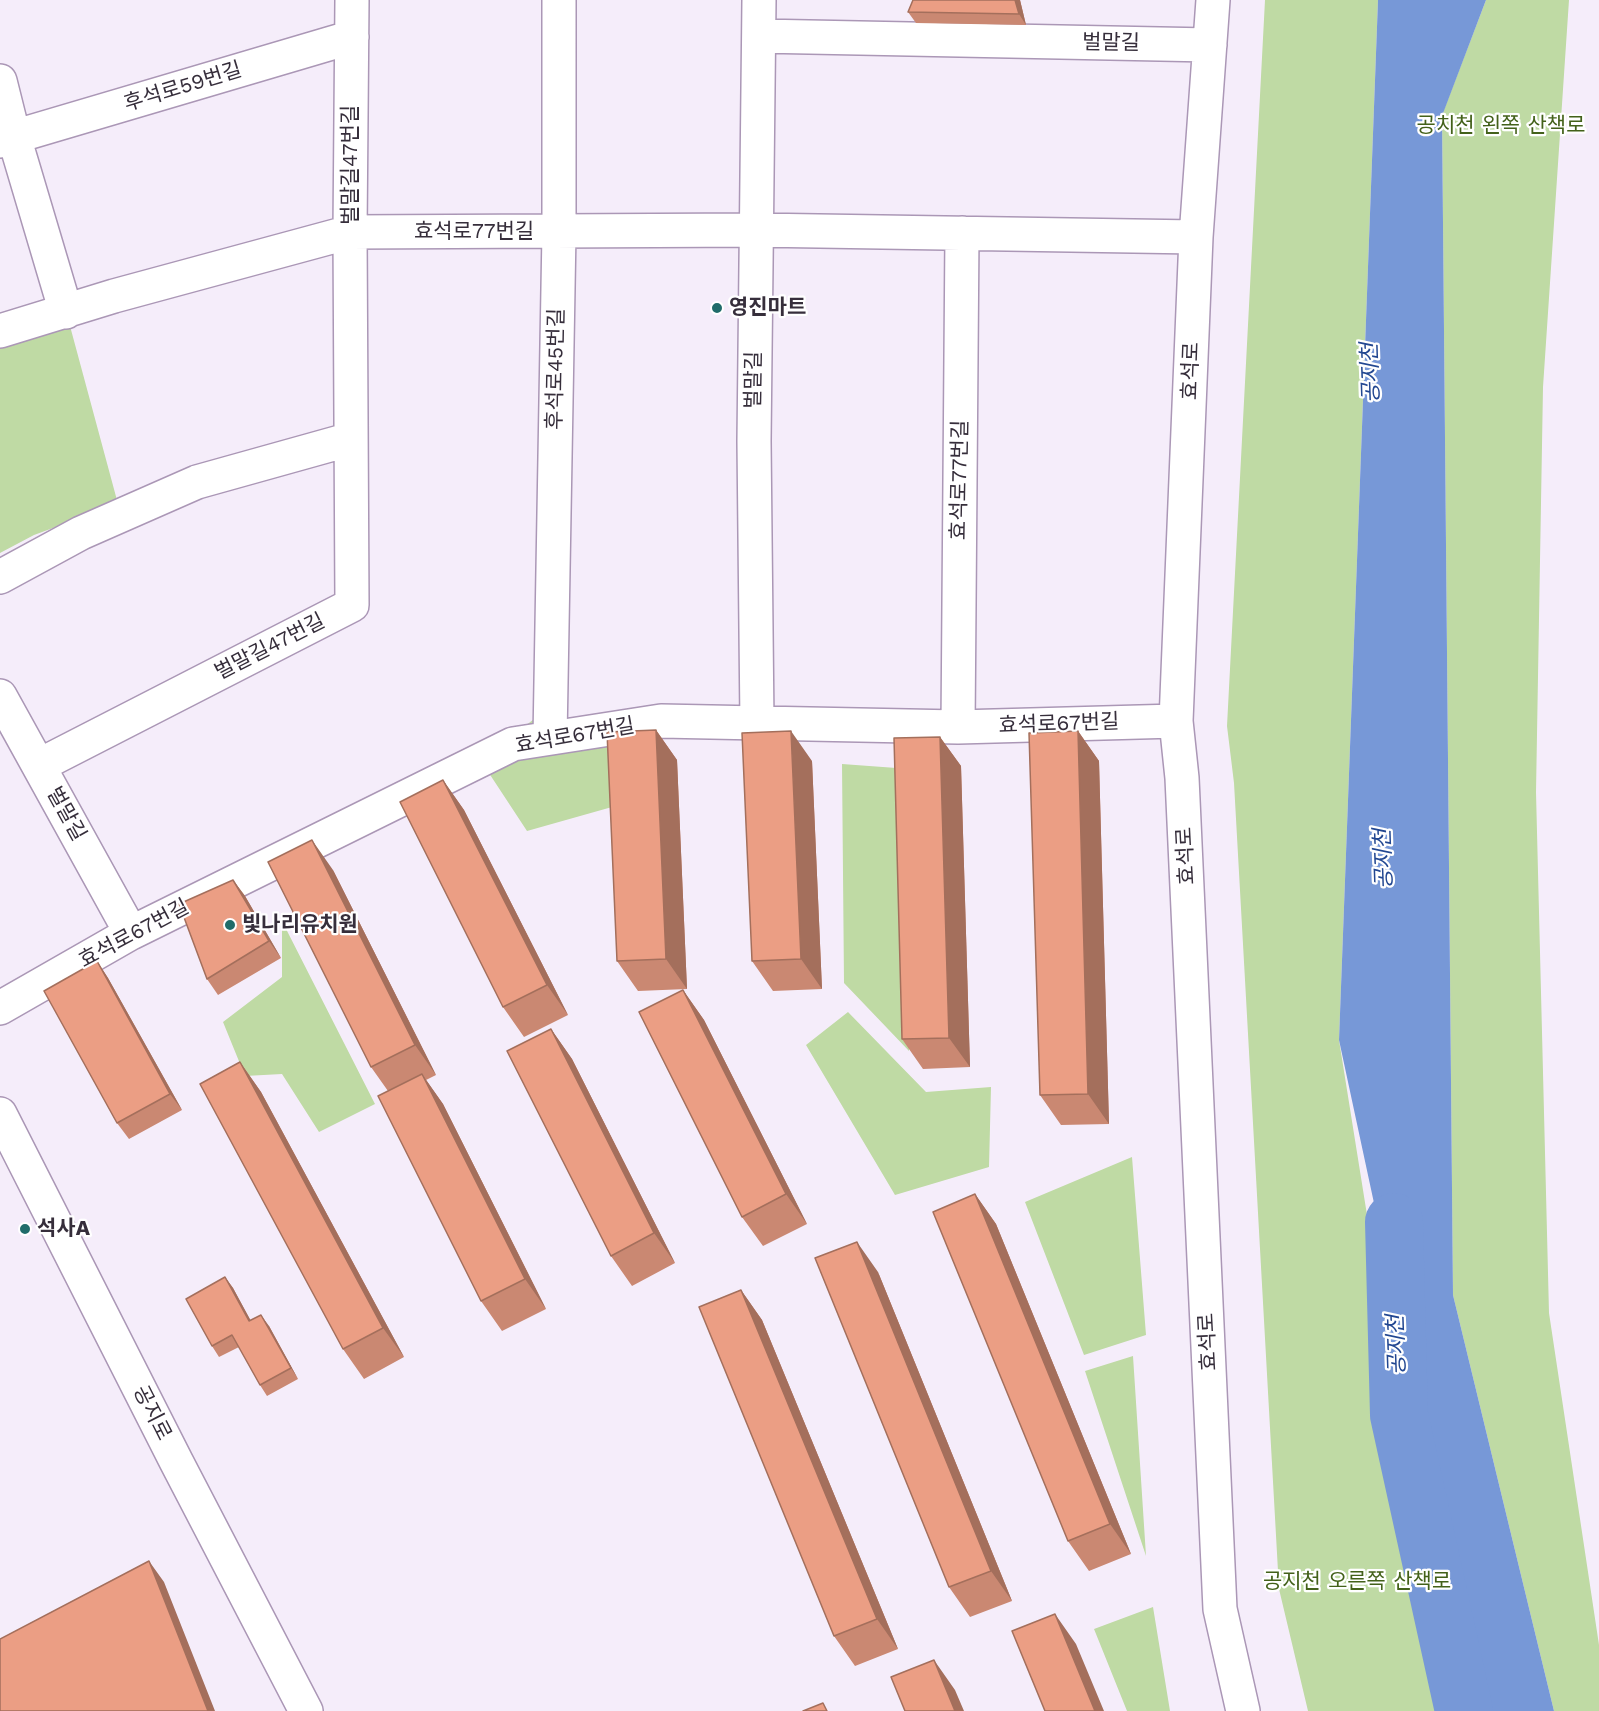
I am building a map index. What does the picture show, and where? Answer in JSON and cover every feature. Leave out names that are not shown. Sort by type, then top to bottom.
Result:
[{"type":"street","name":"벌말길47번길","points":[[40,765],[352,605],[350,232],[352,0]]},
{"type":"street","name":"후석로45번길","points":[[549,738],[559,232],[559,0]]},
{"type":"street","name":"벌말길","points":[[757,724],[754,453],[759,0]]},
{"type":"street","name":"효석로","points":[[1213,0],[1196,237],[1176,721],[1182,778],[1220,1609],[1243,1711]]},
{"type":"street","name":"벌말길","points":[[759,36],[1210,45]]},
{"type":"street","name":"후석로59번길","points":[[7,139],[352,37]]},
{"type":"street","points":[[0,81],[7,139],[66,312]]},
{"type":"street","name":"효석로77번길","points":[[0,331],[114,296],[350,232],[756,230],[1196,237]]},
{"type":"street","name":"효석로77번길","points":[[958,727],[962,233]]},
{"type":"street","points":[[0,577],[81,532],[197,482],[351,439]]},
{"type":"street","name":"벌말길","points":[[0,696],[131,933]]},
{"type":"street","name":"효석로67번길","points":[[0,1008],[131,933],[513,744],[661,721],[958,727],[1176,721]]},
{"type":"street","name":"공지로","points":[[0,1114],[11,1157],[176,1461],[306,1711]]},
{"type":"green space","name":"공지천 오른쪽 산책로","points":[[1265,0],[1378,0],[1339,1040],[1399,1415],[1464,1711],[1308,1711],[1279,1589],[1234,783],[1227,726]]},
{"type":"green space","name":"공치천 왼쪽 산책로","points":[[1486,0],[1569,0],[1543,387],[1536,792],[1549,1313],[1599,1645],[1599,1711],[1554,1711],[1453,1295],[1442,115]]},
{"type":"green space","points":[[70,326],[118,504],[34,535],[0,553],[0,337]]},
{"type":"green space","points":[[608,718],[612,807],[527,831],[481,761],[534,719]]},
{"type":"green space","points":[[842,764],[910,769],[909,1051],[844,983]]},
{"type":"green space","points":[[282,921],[375,1104],[319,1132],[282,1074],[245,1076],[223,1022],[282,977]]},
{"type":"green space","points":[[848,1012],[926,1092],[991,1087],[989,1167],[895,1195],[806,1045]]},
{"type":"green space","points":[[1132,1157],[1146,1335],[1084,1355],[1025,1202]]},
{"type":"green space","points":[[1133,1356],[1146,1556],[1085,1371]]},
{"type":"green space","points":[[1153,1607],[1170,1711],[1127,1711],[1094,1629]]},
{"type":"water","points":[[1378,0],[1486,0],[1442,116],[1453,1295],[1554,1711],[1483,1711],[1339,1040]]},
{"type":"building","points":[[913,0],[1015,0],[1019,14],[908,12]]},
{"type":"building","points":[[656,730],[666,959],[617,961],[607,732]]},
{"type":"building","points":[[791,731],[801,959],[752,961],[742,733]]},
{"type":"building","points":[[1078,731],[1088,1094],[1040,1095],[1029,733]]},
{"type":"building","points":[[940,737],[949,1038],[902,1039],[894,738]]},
{"type":"building","points":[[443,780],[547,985],[503,1007],[400,802]]},
{"type":"building","points":[[312,840],[415,1045],[371,1067],[268,862]]},
{"type":"building","points":[[233,880],[269,941],[207,979],[179,904]]},
{"type":"building","points":[[97,961],[170,1094],[117,1123],[44,991]]},
{"type":"building","points":[[683,990],[786,1194],[742,1217],[639,1012]]},
{"type":"building","points":[[551,1029],[654,1233],[611,1256],[507,1051]]},
{"type":"building","points":[[240,1062],[383,1328],[343,1349],[200,1084]]},
{"type":"building","points":[[422,1074],[525,1279],[481,1301],[378,1096]]},
{"type":"building","points":[[975,1194],[1110,1524],[1068,1541],[933,1212]]},
{"type":"building","points":[[857,1242],[991,1571],[949,1587],[815,1258]]},
{"type":"building","points":[[225,1277],[249,1321],[261,1315],[291,1368],[260,1385],[232,1335],[212,1346],[186,1299]]},
{"type":"building","points":[[741,1290],[877,1619],[834,1636],[699,1307]]},
{"type":"building","points":[[149,1561],[208,1711],[0,1711],[0,1639]]},
{"type":"building","points":[[1055,1614],[1095,1711],[1045,1711],[1012,1631]]},
{"type":"building","points":[[934,1660],[955,1711],[905,1711],[891,1677]]},
{"type":"building","points":[[823,1703],[827,1711],[803,1711]]},
{"type":"waterway","name":"공지천","points":[[1394,1222],[1399,1415],[1464,1711]]},
{"type":"place","name":"영진마트","points":[[717,308]]},
{"type":"place","name":"빛나리유치원","points":[[230,925]]},
{"type":"place","name":"석사A","points":[[25,1229]]}]
